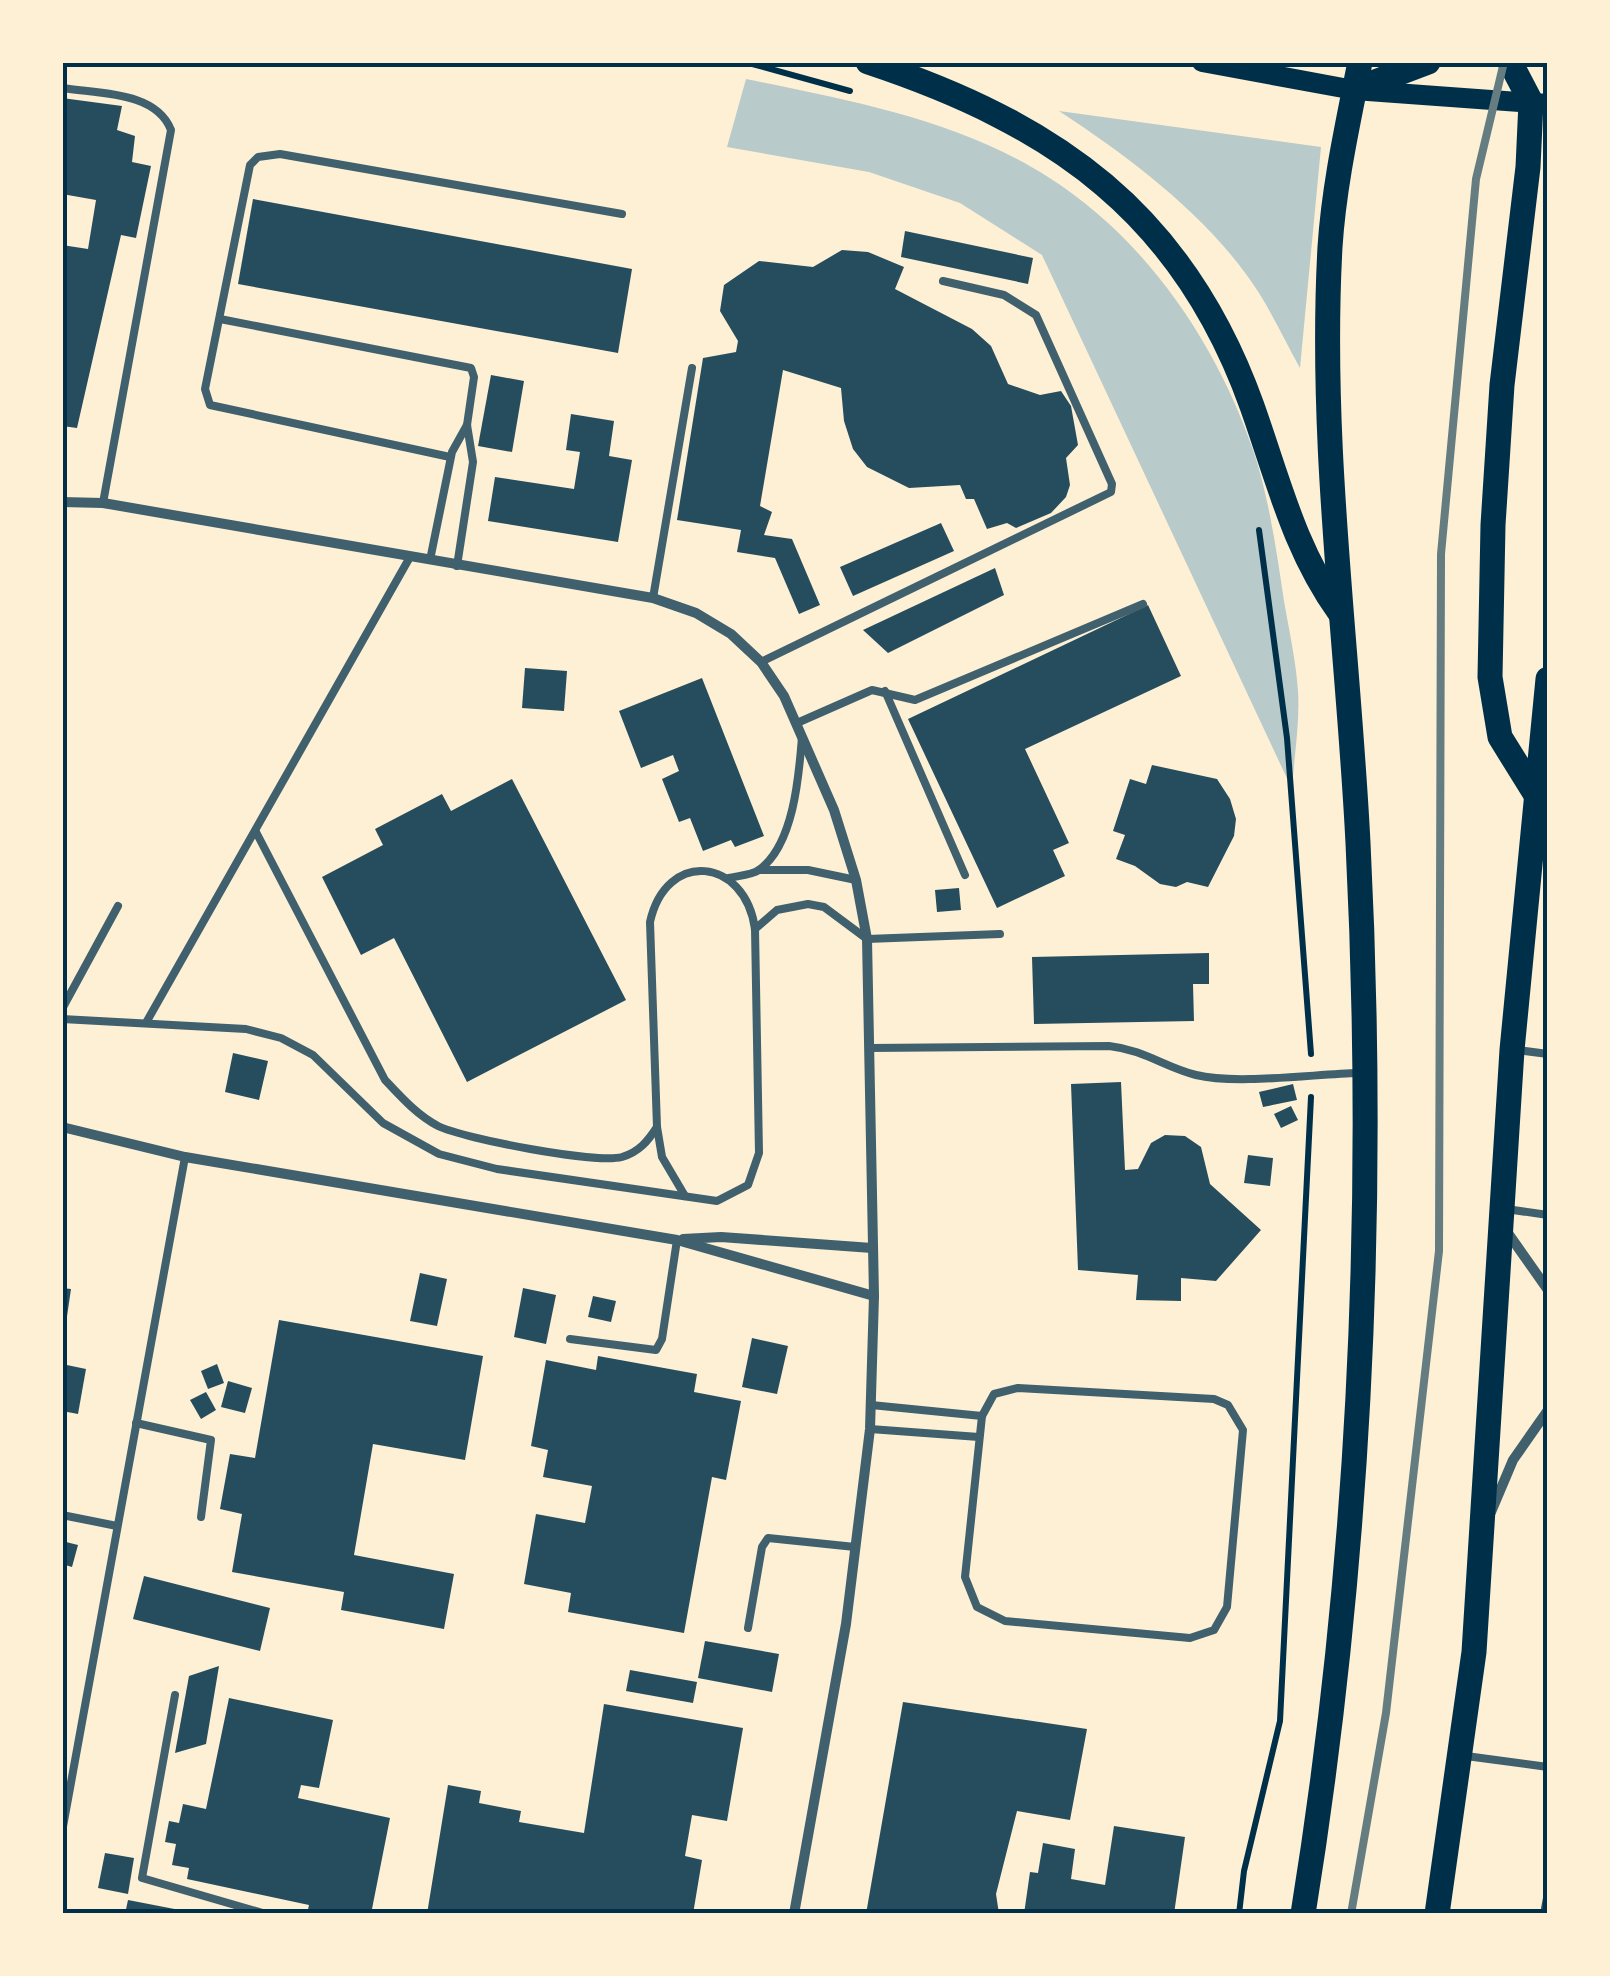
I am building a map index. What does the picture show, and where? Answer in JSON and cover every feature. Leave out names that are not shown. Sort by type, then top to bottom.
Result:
[{"type":"main road","points":[[868,62],[938,86],[1047,140],[1124,202],[1174,257],[1230,354],[1251,402],[1293,532],[1307,563],[1341,614]]},
{"type":"main road","points":[[1202,62],[1354,90],[1539,103]]},
{"type":"main road","points":[[1303,1914],[1323,1774],[1347,1531],[1360,1302],[1364,1072],[1358,843],[1327,430],[1327,342],[1330,242],[1360,62]]},
{"type":"main road","points":[[1354,90],[1428,62]]},
{"type":"main road","points":[[1510,62],[1539,103],[1502,385],[1493,525],[1490,677],[1500,738],[1513,765],[1542,786]]},
{"type":"main road","points":[[1437,1914],[1461,1755],[1484,1527],[1512,1050],[1542,786],[1548,678]]},
{"type":"street","points":[[62,502],[103,504],[653,598],[696,614],[731,634],[761,662],[799,728],[856,880],[867,939],[874,1296],[870,1429],[856,1547],[794,1914]]},
{"type":"street","points":[[62,1127],[186,1158],[676,1240],[874,1296]]},
{"type":"street","points":[[1501,1216],[1548,1290]]},
{"type":"street","points":[[676,1240],[721,1236],[872,1248]]},
{"type":"street","points":[[1484,1527],[1514,1460],[1548,1410]]},
{"type":"lane","points":[[62,88],[153,105],[165,115],[171,130],[103,504]]},
{"type":"lane","points":[[450,457],[210,406],[205,389],[246,176],[258,157],[268,153],[622,214]]},
{"type":"lane","points":[[761,662],[1111,492],[1112,484],[1036,316],[1004,295],[944,281]]},
{"type":"lane","points":[[220,319],[468,366],[474,377],[467,425],[473,462],[456,566]]},
{"type":"lane","points":[[653,598],[692,368]]},
{"type":"lane","points":[[430,560],[450,457],[467,425]]},
{"type":"lane","points":[[147,1021],[410,557]]},
{"type":"lane","points":[[760,870],[791,814],[799,728],[872,690],[915,700],[1143,604]]},
{"type":"lane","points":[[885,691],[966,875]]},
{"type":"lane","points":[[256,832],[385,1080],[408,1106],[438,1126],[470,1136],[600,1158],[633,1153],[657,1127]]},
{"type":"lane","points":[[685,1196],[662,1157],[657,1127],[650,922],[655,901],[668,883],[687,872],[708,871],[729,878],[760,870],[808,870],[856,880]]},
{"type":"lane","points":[[62,1019],[246,1028],[281,1038],[313,1056],[383,1123],[439,1154],[497,1168],[717,1201],[734,1196],[756,1170],[755,929],[752,907],[729,878]]},
{"type":"lane","points":[[755,929],[778,910],[808,904],[824,906],[867,939],[1000,934]]},
{"type":"lane","points":[[62,1009],[118,906]]},
{"type":"lane","points":[[869,1048],[1109,1046],[1148,1053],[1180,1070],[1212,1078],[1364,1072]]},
{"type":"lane","points":[[1512,1050],[1548,1054]]},
{"type":"lane","points":[[62,1832],[186,1158]]},
{"type":"lane","points":[[1501,1216],[1548,1215]]},
{"type":"lane","points":[[570,1339],[644,1352],[656,1350],[662,1340],[676,1240]]},
{"type":"lane","points":[[1018,1388],[1214,1399],[1228,1405],[1243,1430],[1222,1619],[1202,1636],[1190,1638],[990,1616],[968,1593],[965,1577],[979,1437],[982,1416],[994,1394],[1018,1388]]},
{"type":"lane","points":[[870,1405],[982,1416]]},
{"type":"lane","points":[[136,1422],[211,1440],[201,1518]]},
{"type":"lane","points":[[870,1429],[979,1437]]},
{"type":"lane","points":[[62,1515],[117,1526]]},
{"type":"lane","points":[[748,1628],[762,1547],[768,1538],[856,1547]]},
{"type":"lane","points":[[175,1695],[142,1878],[266,1914]]},
{"type":"lane","points":[[1461,1755],[1548,1767]]},
{"type":"path","points":[[745,62],[864,94]]},
{"type":"path","points":[[1238,1914],[1244,1872],[1280,1721],[1312,1074],[1287,738],[1256,513]]},
{"type":"shaded area","points":[[746,79],[940,126],[1014,157],[1048,177],[1118,232],[1176,300],[1201,338],[1241,418],[1265,494],[1297,680],[1292,789],[1042,255],[960,203],[869,172],[727,147]]},
{"type":"shaded area","points":[[1059,111],[1321,147],[1300,368],[1259,293],[1218,240],[1142,170]]},
{"type":"building","points":[[62,98],[122,106],[117,130],[135,136],[132,162],[151,166],[136,238],[121,235],[77,428],[62,426],[62,245],[88,249],[96,200],[62,194]]},
{"type":"building","points":[[253,199],[632,269],[618,353],[238,284]]},
{"type":"building","points":[[905,231],[1033,258],[1028,284],[901,257]]},
{"type":"building","points":[[842,250],[868,252],[904,267],[895,289],[972,329],[991,346],[1008,384],[1040,395],[1061,391],[1071,406],[1078,445],[1066,458],[1070,485],[1066,497],[1051,513],[1016,528],[1007,523],[987,529],[974,499],[966,499],[960,485],[909,488],[867,467],[853,449],[844,421],[841,388],[783,370],[760,506],[772,512],[764,535],[792,539],[820,605],[799,614],[775,558],[737,552],[741,530],[677,520],[703,358],[736,352],[738,341],[720,311],[724,285],[759,261],[813,267]]},
{"type":"building","points":[[491,375],[524,381],[512,452],[478,446]]},
{"type":"building","points":[[571,414],[614,421],[609,456],[632,460],[618,542],[488,521],[495,477],[574,489],[580,452],[566,450]]},
{"type":"building","points":[[941,523],[954,551],[853,596],[840,567]]},
{"type":"building","points":[[995,568],[1004,595],[888,653],[863,630]]},
{"type":"building","points":[[1148,605],[1181,676],[1025,749],[1069,843],[1053,850],[1065,876],[997,908],[908,719]]},
{"type":"building","points":[[525,668],[567,671],[564,711],[522,708]]},
{"type":"building","points":[[702,678],[764,836],[735,847],[731,840],[703,851],[690,818],[679,822],[662,779],[679,771],[673,755],[641,768],[619,711]]},
{"type":"building","points":[[1152,765],[1217,779],[1230,799],[1236,819],[1234,836],[1208,887],[1187,882],[1176,887],[1160,884],[1135,866],[1116,859],[1125,835],[1113,831],[1130,779],[1146,784]]},
{"type":"building","points":[[512,779],[626,1000],[467,1082],[394,938],[361,955],[322,877],[383,845],[375,829],[442,794],[451,811]]},
{"type":"building","points":[[959,888],[961,910],[937,912],[935,890]]},
{"type":"building","points":[[1209,953],[1209,984],[1193,984],[1194,1021],[1034,1024],[1032,957]]},
{"type":"building","points":[[233,1053],[268,1061],[259,1100],[225,1092]]},
{"type":"building","points":[[1121,1082],[1125,1170],[1138,1169],[1151,1143],[1165,1135],[1185,1136],[1201,1147],[1210,1184],[1261,1230],[1216,1281],[1181,1278],[1181,1301],[1136,1300],[1138,1275],[1078,1270],[1071,1084]]},
{"type":"building","points":[[1293,1084],[1297,1100],[1263,1107],[1259,1092]]},
{"type":"building","points":[[1291,1106],[1298,1120],[1281,1128],[1274,1114]]},
{"type":"building","points":[[1248,1155],[1273,1158],[1270,1186],[1244,1183]]},
{"type":"building","points":[[420,1273],[447,1279],[437,1326],[410,1321]]},
{"type":"building","points":[[62,1288],[71,1289],[65,1330],[62,1330]]},
{"type":"building","points":[[523,1288],[556,1295],[546,1344],[514,1337]]},
{"type":"building","points":[[593,1296],[616,1301],[611,1322],[588,1317]]},
{"type":"building","points":[[279,1320],[483,1356],[465,1460],[373,1444],[354,1555],[454,1574],[444,1629],[341,1610],[344,1592],[232,1572],[242,1514],[220,1509],[230,1454],[255,1458]]},
{"type":"building","points":[[752,1338],[788,1346],[777,1394],[742,1387]]},
{"type":"building","points":[[598,1356],[697,1374],[694,1392],[741,1401],[726,1480],[712,1477],[684,1633],[568,1612],[571,1593],[524,1584],[536,1514],[585,1523],[592,1486],[543,1477],[548,1450],[531,1446],[546,1360],[596,1370]]},
{"type":"building","points":[[62,1364],[86,1369],[78,1414],[62,1411]]},
{"type":"building","points":[[217,1364],[224,1383],[208,1389],[201,1371]]},
{"type":"building","points":[[228,1381],[252,1388],[245,1413],[221,1407]]},
{"type":"building","points":[[206,1392],[216,1410],[201,1419],[190,1400]]},
{"type":"building","points":[[62,1541],[78,1545],[72,1567],[62,1564]]},
{"type":"building","points":[[144,1576],[270,1608],[260,1651],[133,1619]]},
{"type":"building","points":[[705,1641],[779,1654],[772,1692],[698,1678]]},
{"type":"building","points":[[219,1666],[206,1744],[175,1753],[189,1676]]},
{"type":"building","points":[[630,1670],[697,1682],[693,1703],[626,1691]]},
{"type":"building","points":[[229,1698],[333,1720],[319,1788],[301,1785],[298,1798],[390,1818],[371,1914],[307,1914],[309,1905],[187,1879],[189,1868],[172,1865],[176,1844],[165,1842],[169,1821],[179,1823],[183,1804],[206,1809]]},
{"type":"building","points":[[903,1702],[1087,1729],[1070,1820],[1017,1811],[996,1894],[999,1914],[866,1914]]},
{"type":"building","points":[[604,1704],[743,1728],[727,1821],[692,1815],[685,1856],[702,1860],[693,1914],[427,1914],[448,1785],[481,1791],[479,1803],[521,1811],[519,1822],[584,1833]]},
{"type":"building","points":[[1114,1826],[1185,1837],[1174,1914],[1024,1914],[1030,1872],[1038,1873],[1043,1843],[1075,1849],[1071,1879],[1105,1885]]},
{"type":"building","points":[[105,1853],[134,1858],[128,1894],[98,1888]]},
{"type":"building","points":[[1546,1881],[1548,1914],[1540,1914]]},
{"type":"building","points":[[128,1900],[190,1912],[190,1914],[125,1914]]},
{"type":"railway","points":[[1351,1914],[1386,1713],[1439,1251],[1441,554],[1476,179],[1504,62]]}]
